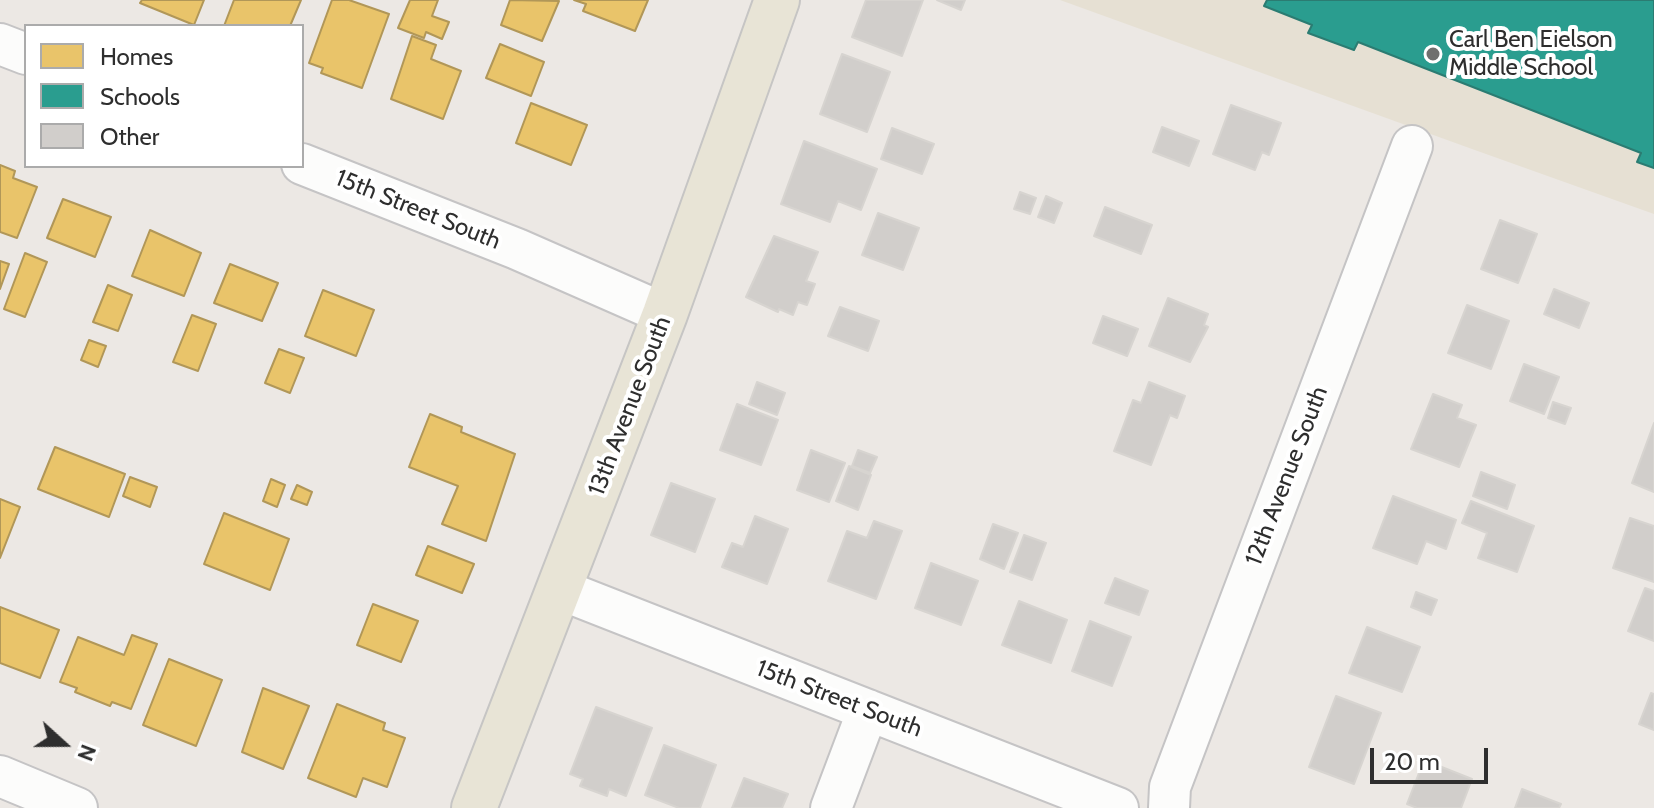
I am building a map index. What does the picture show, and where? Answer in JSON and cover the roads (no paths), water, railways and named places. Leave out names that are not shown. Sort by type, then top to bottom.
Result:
[{"type":"main road","name":"13th Avenue South","points":[[474,808],[665,314],[777,0]]},
{"type":"street","points":[[0,44],[24,53]]},
{"type":"street","name":"12th Avenue South","points":[[1169,808],[1170,787],[1412,146]]},
{"type":"street","name":"15th Street South","points":[[304,165],[517,249],[665,314]]},
{"type":"street","name":"15th Street South","points":[[559,589],[1118,808]]},
{"type":"street","points":[[831,808],[868,710]]},
{"type":"street","points":[[0,776],[77,808]]},
{"type":"place","name":"Carl Ben Eielson Middle School","points":[[1433,54]]}]
